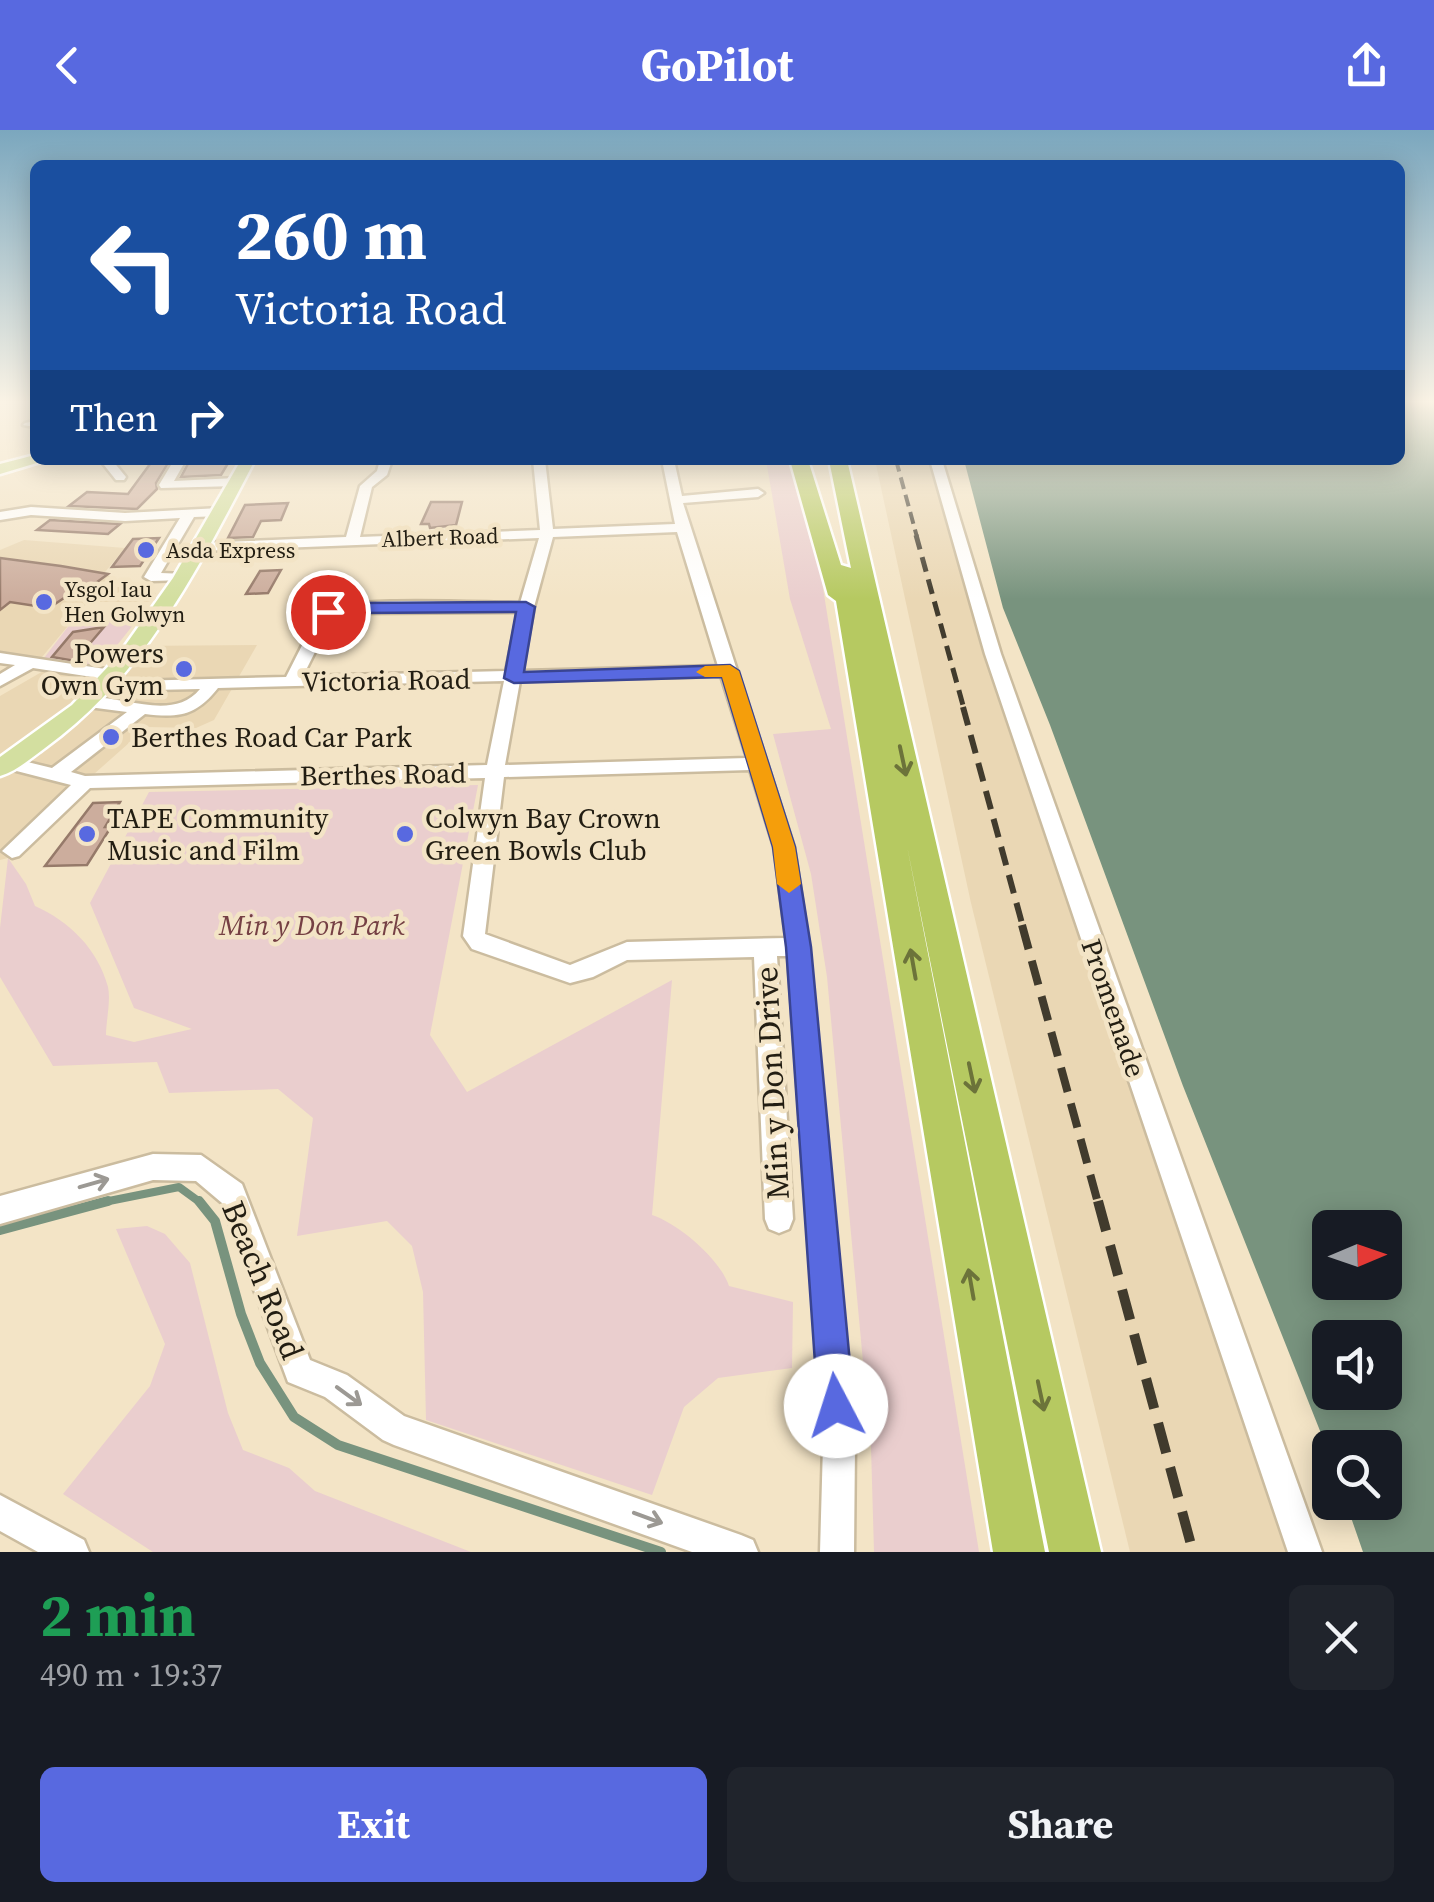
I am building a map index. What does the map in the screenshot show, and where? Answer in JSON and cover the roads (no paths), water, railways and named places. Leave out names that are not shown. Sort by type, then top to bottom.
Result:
[{"type":"highway","points":[[801,466],[869,658]]},
{"type":"highway","points":[[824,466],[1074,1552]]},
{"type":"highway","points":[[839,466],[1019,1552]]},
{"type":"highway","points":[[859,466],[869,658]]},
{"type":"main road","points":[[4,766],[108,681],[180,577],[245,466]]},
{"type":"street","points":[[112,466],[120,476]]},
{"type":"street","points":[[176,466],[164,485],[236,482]]},
{"type":"street","points":[[352,540],[366,486],[384,472],[385,466]]},
{"type":"street","points":[[540,466],[547,533],[526,607],[495,771],[474,929],[480,943],[570,974],[627,951],[798,947]]},
{"type":"street","points":[[669,466],[682,528],[784,847],[798,947],[839,1445],[837,1552]]},
{"type":"street","name":"Promenade","points":[[938,466],[993,654],[1306,1552]]},
{"type":"street","points":[[676,500],[758,493]]},
{"type":"street","points":[[0,516],[31,511],[126,517],[220,512]]},
{"type":"street","points":[[180,577],[151,578],[190,514]]},
{"type":"street","name":"Albert Road","points":[[199,547],[682,528]]},
{"type":"street","points":[[292,681],[328,612],[356,608],[526,607]]},
{"type":"street","name":"Victoria Road","points":[[0,658],[108,681],[213,683],[730,671]]},
{"type":"street","points":[[0,681],[31,662]]},
{"type":"street","points":[[87,702],[139,710],[188,708],[213,683]]},
{"type":"street","points":[[55,775],[139,710]]},
{"type":"street","name":"Berthes Road","points":[[4,766],[84,782],[760,764]]},
{"type":"street","points":[[12,851],[84,782]]},
{"type":"street","name":"Min y Don Drive","points":[[765,948],[779,1219]]},
{"type":"street","name":"Beach Road","points":[[0,1210],[153,1166],[200,1168],[232,1194],[299,1371],[336,1386],[394,1429],[741,1552]]},
{"type":"street","points":[[0,1512],[72,1552]]},
{"type":"waterway","points":[[105,1202],[179,1187],[200,1202]]},
{"type":"waterway","points":[[0,1230],[105,1202]]},
{"type":"waterway","points":[[99,1203],[105,1202]]},
{"type":"waterway","points":[[200,1202],[215,1221],[241,1314],[260,1363],[294,1417],[338,1445],[661,1552]]},
{"type":"railway","points":[[898,466],[917,537]]},
{"type":"railway","points":[[916,535],[964,709]]},
{"type":"railway","points":[[963,707],[1023,927]]},
{"type":"railway","points":[[1022,925],[1098,1203]]},
{"type":"railway","points":[[1098,1201],[1193,1552]]},
{"type":"place","name":"Asda Express","points":[[146,550]]},
{"type":"place","name":"Ysgol Iau Hen Golwyn","points":[[44,602]]},
{"type":"place","name":"Powers Own Gym","points":[[184,669]]},
{"type":"place","name":"Berthes Road Car Park","points":[[111,737]]},
{"type":"place","name":"TAPE Community Music and Film","points":[[87,834]]},
{"type":"place","name":"Colwyn Bay Crown Green Bowls Club","points":[[405,834]]},
{"type":"park label","name":"Min y Don Park","points":[[312,925]]}]
